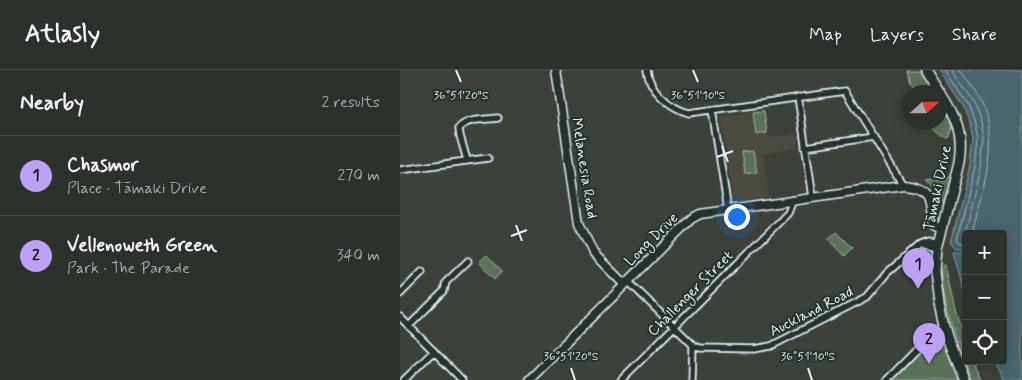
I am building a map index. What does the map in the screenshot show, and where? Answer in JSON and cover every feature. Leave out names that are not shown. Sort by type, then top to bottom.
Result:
[{"type":"main road","name":"Tāmaki Drive","points":[[925,70],[935,85]]},
{"type":"main road","name":"Tāmaki Drive","points":[[947,106],[956,122],[961,143],[959,163],[938,245],[936,282],[944,326],[964,380]]},
{"type":"street","name":"Melanesia Road","points":[[556,70],[579,223],[593,253],[621,281],[627,282]]},
{"type":"street","points":[[647,70],[648,80],[653,89],[689,113],[845,91],[903,185]]},
{"type":"street","points":[[798,97],[813,197]]},
{"type":"street","points":[[712,110],[728,210]]},
{"type":"street","points":[[468,160],[460,136],[462,124],[498,118]]},
{"type":"street","points":[[806,147],[874,136]]},
{"type":"street","points":[[400,170],[488,158]]},
{"type":"street","name":"Long Drive","points":[[529,380],[693,217],[704,213],[903,185],[916,187],[925,192],[931,201],[932,213],[943,226]]},
{"type":"street","name":"Challenger Street","points":[[621,380],[788,213],[793,200]]},
{"type":"street","name":"Auckland Road","points":[[693,345],[701,348],[754,349],[771,346],[867,297],[887,272],[920,244],[928,241],[938,245]]},
{"type":"street","points":[[409,326],[444,291],[446,282],[468,261]]},
{"type":"street","points":[[400,294],[422,272]]},
{"type":"street","points":[[627,282],[693,345],[692,380]]},
{"type":"street","points":[[400,317],[462,380]]},
{"type":"street","points":[[887,380],[935,331],[944,326]]},
{"type":"street","points":[[404,380],[434,351]]},
{"type":"shaded area","points":[[765,109],[769,138],[796,134],[798,148],[763,154],[769,197],[737,201],[733,198],[721,117]]},
{"type":"green space","points":[[906,70],[922,70],[932,85],[912,85]]},
{"type":"green space","points":[[947,109],[951,121],[951,132],[949,138],[946,139],[936,130],[947,130]]},
{"type":"green space","points":[[764,111],[767,133],[756,135],[753,112]]},
{"type":"green space","points":[[753,151],[757,172],[745,174],[742,152]]},
{"type":"green space","points":[[951,177],[943,207],[938,190],[926,180]]},
{"type":"green space","points":[[836,232],[852,248],[844,256],[828,239]]},
{"type":"green space","points":[[487,255],[502,271],[495,279],[479,262]]},
{"type":"green space","points":[[944,265],[946,265],[956,312],[962,330],[962,356],[950,321],[942,274]]},
{"type":"green space","points":[[940,333],[957,380],[892,380],[938,334]]},
{"type":"green space","points":[[965,365],[974,365],[980,380],[971,380]]},
{"type":"water","points":[[939,70],[1022,70],[1022,380],[1005,380],[996,365],[1007,365],[1007,230],[962,230],[962,248],[957,248],[951,242],[970,165],[973,139],[963,107]]},
{"type":"water","points":[[954,252],[962,252],[962,281]]},
{"type":"place","name":"Chasmor","points":[[918,289]]},
{"type":"place","name":"Vellenoweth Green","points":[[929,364]]}]
